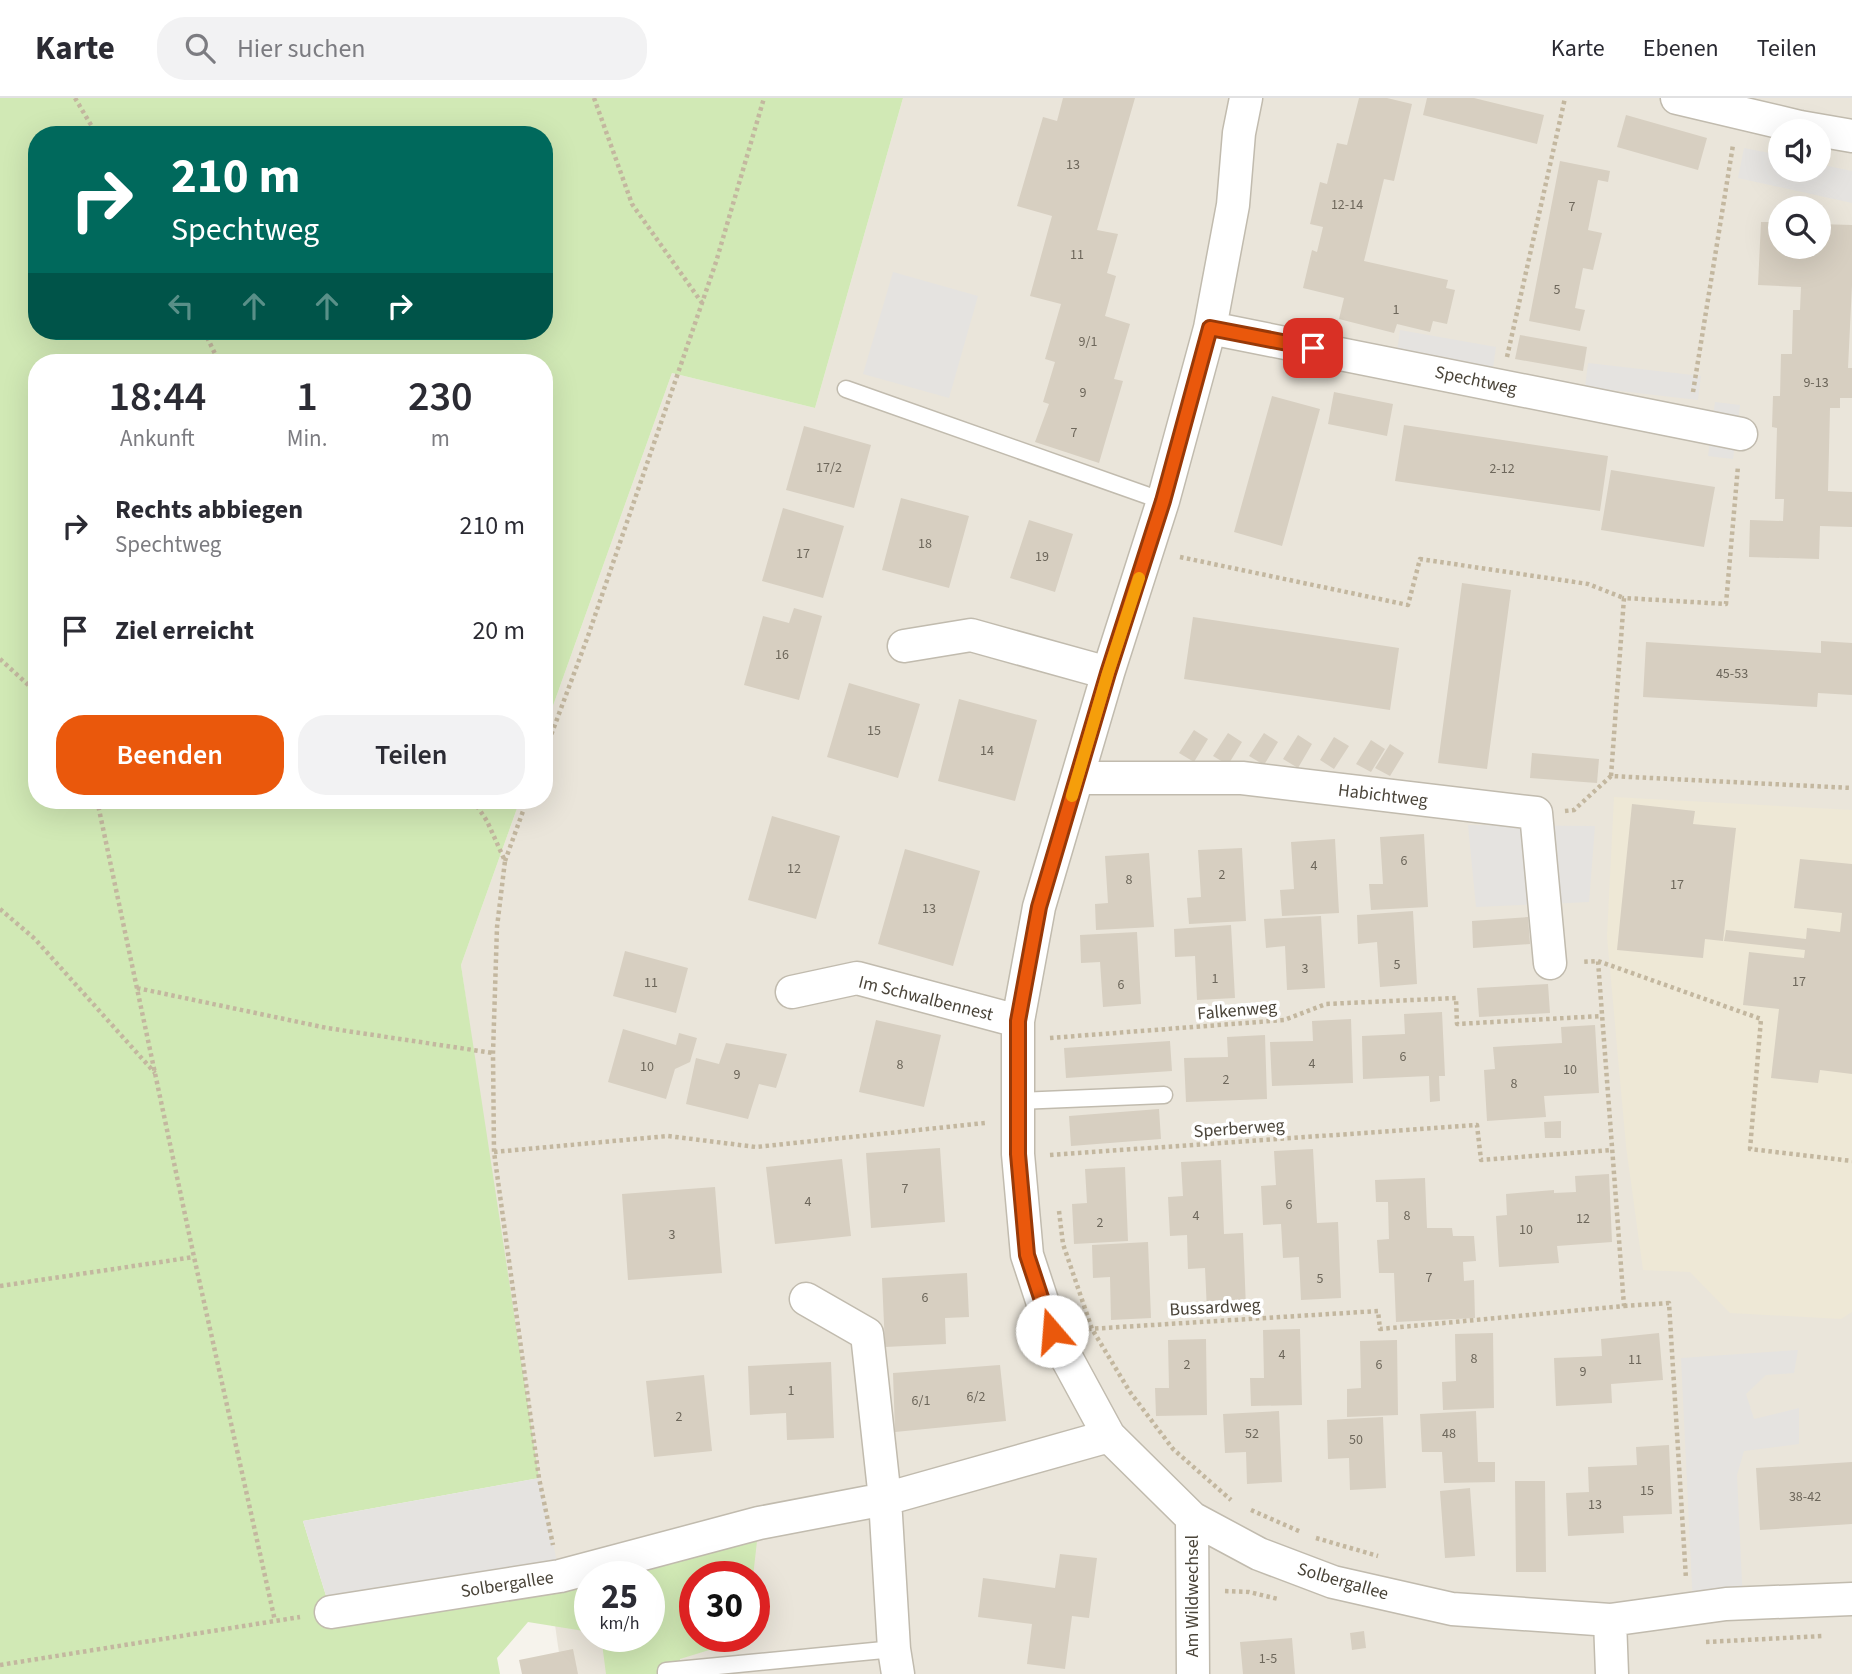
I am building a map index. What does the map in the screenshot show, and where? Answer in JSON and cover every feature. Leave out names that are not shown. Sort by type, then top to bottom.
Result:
[{"type":"street","points":[[1109,1436],[1052,1331],[1027,1255],[1018,1154],[1018,1031],[1039,907],[1108,673],[1163,501],[1210,328],[1233,205],[1238,133],[1246,98]]},
{"type":"street","points":[[1677,98],[1738,114],[1852,136]]},
{"type":"street","name":"Spechtweg","points":[[1210,328],[1741,434]]},
{"type":"street","points":[[904,646],[971,635],[1108,673]]},
{"type":"street","name":"Habichtweg","points":[[1078,778],[1242,778],[1536,813]]},
{"type":"street","points":[[1536,813],[1550,963]]},
{"type":"street","name":"Im Schwalbennest","points":[[792,992],[857,978],[1018,1031]]},
{"type":"street","points":[[806,1299],[867,1334],[885,1499],[896,1662]]},
{"type":"street","name":"Solbergallee","points":[[331,1612],[560,1576],[759,1523],[885,1499],[1109,1436],[1192,1518],[1259,1553],[1333,1582],[1452,1609],[1610,1620],[1688,1608],[1852,1599]]},
{"type":"street","name":"Am Wildwechsel","points":[[1192,1518],[1193,1674]]},
{"type":"street","points":[[1610,1620],[1612,1674]]},
{"type":"lane","points":[[845,389],[1163,501]]},
{"type":"lane","points":[[1018,1110],[1164,1095]]},
{"type":"lane","points":[[666,1674],[666,1671],[896,1662]]},
{"type":"path","points":[[75,98],[92,126]]},
{"type":"path","points":[[594,98],[632,204],[702,303]]},
{"type":"path","points":[[553,730],[588,636],[702,303],[764,98]]},
{"type":"path","points":[[1501,385],[1565,98]]},
{"type":"path","points":[[1688,424],[1738,114]]},
{"type":"path","points":[[1148,550],[1408,605],[1420,559],[1588,584],[1624,598],[1726,604],[1741,434]]},
{"type":"path","points":[[1536,813],[1574,810],[1611,776],[1624,598]]},
{"type":"path","points":[[0,659],[28,684]]},
{"type":"path","points":[[1611,776],[1852,788]]},
{"type":"path","points":[[99,809],[275,1621]]},
{"type":"path","points":[[479,809],[505,861]]},
{"type":"path","points":[[524,809],[505,861],[497,927],[493,1053],[494,1152],[539,1478],[560,1576]]},
{"type":"path","points":[[0,909],[34,939],[155,1073]]},
{"type":"path","points":[[1598,961],[1624,1306],[1669,1303],[1688,1608]]},
{"type":"path","points":[[1550,963],[1598,961],[1761,1019],[1750,1149],[1852,1161]]},
{"type":"path","points":[[137,988],[327,1028],[493,1053]]},
{"type":"path","name":"Falkenweg","points":[[1018,1031],[1284,1020],[1326,1004],[1456,998],[1457,1024],[1602,1016]]},
{"type":"path","points":[[494,1152],[667,1136],[755,1147],[1018,1110]]},
{"type":"path","name":"Sperberweg","points":[[1018,1154],[1050,1155],[1477,1125],[1480,1160],[1611,1150]]},
{"type":"path","points":[[1050,1155],[1052,1168]]},
{"type":"path","points":[[1058,1206],[1063,1244],[1092,1329],[1130,1392],[1173,1449],[1233,1502]]},
{"type":"path","points":[[0,1286],[194,1257]]},
{"type":"path","name":"Bussardweg","points":[[1052,1331],[1378,1311],[1380,1329],[1624,1306]]},
{"type":"path","points":[[1246,1508],[1310,1536],[1382,1557]]},
{"type":"path","points":[[0,1665],[331,1612]]},
{"type":"path","points":[[1694,1643],[1826,1636]]},
{"type":"shaded area","points":[[903,98],[1852,98],[1852,1674],[562,1674],[461,965],[517,809],[553,809],[553,706],[672,373],[815,408]]},
{"type":"shaded area","points":[[1744,148],[1768,153],[1768,182],[1831,182],[1831,167],[1852,171],[1852,203],[1831,198],[1831,196],[1738,178]]},
{"type":"shaded area","points":[[893,272],[978,296],[949,398],[863,374]]},
{"type":"shaded area","points":[[1400,330],[1496,347],[1493,368],[1397,352]]},
{"type":"shaded area","points":[[1588,363],[1701,376],[1698,400],[1585,387]]},
{"type":"shaded area","points":[[1715,402],[1740,405],[1733,459],[1708,456]]},
{"type":"shaded area","points":[[1614,797],[1852,810],[1852,1312],[1841,1319],[1730,1313],[1690,1272],[1643,1270],[1626,1146],[1607,936]]},
{"type":"shaded area","points":[[1468,825],[1595,826],[1589,902],[1476,907]]},
{"type":"shaded area","points":[[1798,1350],[1794,1373],[1766,1375],[1746,1394],[1754,1419],[1799,1408],[1799,1444],[1744,1451],[1737,1475],[1743,1604],[1693,1607],[1681,1358]]},
{"type":"shaded area","points":[[539,1478],[560,1576],[331,1612],[303,1521]]},
{"type":"green space","points":[[0,98],[903,98],[815,408],[672,373],[553,706],[553,354],[28,354],[28,809],[517,809],[461,965],[539,1478],[303,1521],[331,1612],[574,1561],[574,1629],[528,1622],[497,1658],[500,1674],[0,1674]]},
{"type":"green space","points":[[759,1523],[755,1561],[679,1561],[679,1652],[703,1652],[680,1659],[679,1674],[606,1674],[603,1652],[665,1652],[665,1561],[576,1561]]},
{"type":"building","points":[[1063,98],[1135,98],[1097,230],[1118,234],[1107,273],[1116,276],[1105,316],[1130,324],[1114,379],[1123,381],[1099,463],[1035,442],[1049,404],[1043,402],[1055,362],[1045,359],[1061,304],[1030,296],[1052,216],[1017,206],[1043,117],[1057,121]]},
{"type":"building","points":[[1359,98],[1387,98],[1412,104],[1394,181],[1384,179],[1364,261],[1448,280],[1446,288],[1455,290],[1447,324],[1433,321],[1430,332],[1397,324],[1394,333],[1339,319],[1344,298],[1303,288],[1312,250],[1317,252],[1323,227],[1310,224],[1320,182],[1327,184],[1337,143],[1347,145]]},
{"type":"building","points":[[1427,98],[1474,98],[1544,115],[1537,144],[1423,115]]},
{"type":"building","points":[[1626,115],[1707,138],[1698,170],[1617,147]]},
{"type":"building","points":[[1560,161],[1610,171],[1608,182],[1598,180],[1588,230],[1602,233],[1593,270],[1583,268],[1575,308],[1585,310],[1580,331],[1529,321]]},
{"type":"building","points":[[1761,222],[1768,222],[1768,259],[1831,259],[1831,224],[1852,225],[1848,368],[1852,368],[1852,398],[1840,398],[1840,408],[1830,408],[1828,491],[1852,492],[1852,527],[1820,526],[1819,559],[1749,557],[1750,520],[1783,521],[1784,499],[1775,499],[1777,428],[1772,427],[1773,396],[1780,396],[1781,354],[1792,354],[1793,310],[1800,310],[1801,287],[1758,285]]},
{"type":"building","points":[[1520,335],[1587,347],[1583,371],[1515,359]]},
{"type":"building","points":[[1334,392],[1393,404],[1387,436],[1328,424]]},
{"type":"building","points":[[1272,396],[1320,409],[1282,546],[1234,532]]},
{"type":"building","points":[[1404,425],[1608,456],[1600,511],[1395,481]]},
{"type":"building","points":[[804,426],[871,445],[854,508],[786,490]]},
{"type":"building","points":[[1611,470],[1715,487],[1704,547],[1601,530]]},
{"type":"building","points":[[901,498],[969,516],[949,588],[882,570]]},
{"type":"building","points":[[783,508],[844,526],[823,598],[762,581]]},
{"type":"building","points":[[1029,520],[1073,534],[1055,592],[1010,578]]},
{"type":"building","points":[[1462,583],[1511,590],[1487,769],[1438,763]]},
{"type":"building","points":[[794,608],[822,616],[799,700],[744,685],[763,616],[789,623]]},
{"type":"building","points":[[1193,617],[1399,648],[1390,710],[1184,679]]},
{"type":"building","points":[[1821,641],[1852,643],[1852,695],[1818,693],[1817,707],[1643,697],[1646,642],[1821,653]]},
{"type":"building","points":[[849,683],[920,704],[898,778],[827,757]]},
{"type":"building","points":[[959,699],[1037,720],[1015,801],[938,781]]},
{"type":"building","points":[[1194,730],[1208,739],[1194,762],[1179,753]]},
{"type":"building","points":[[1228,733],[1242,742],[1228,765],[1213,756]]},
{"type":"building","points":[[1264,733],[1278,742],[1264,765],[1249,756]]},
{"type":"building","points":[[1298,735],[1312,744],[1298,768],[1283,759]]},
{"type":"building","points":[[1334,737],[1349,746],[1334,769],[1320,760]]},
{"type":"building","points":[[1371,740],[1385,749],[1371,772],[1356,764]]},
{"type":"building","points":[[1390,744],[1404,753],[1390,776],[1375,768]]},
{"type":"building","points":[[1532,753],[1599,759],[1597,783],[1530,778]]},
{"type":"building","points":[[1632,804],[1695,811],[1693,824],[1736,828],[1723,941],[1705,939],[1703,958],[1617,950]]},
{"type":"building","points":[[772,816],[840,836],[816,919],[748,900]]},
{"type":"building","points":[[1424,834],[1428,907],[1371,910],[1369,884],[1383,884],[1380,837]]},
{"type":"building","points":[[1335,839],[1339,913],[1282,916],[1280,890],[1294,889],[1291,842]]},
{"type":"building","points":[[1242,848],[1246,921],[1189,924],[1187,898],[1201,897],[1198,850]]},
{"type":"building","points":[[905,849],[980,871],[953,966],[878,944]]},
{"type":"building","points":[[1149,853],[1154,927],[1096,930],[1095,904],[1108,903],[1105,856]]},
{"type":"building","points":[[1800,859],[1852,864],[1852,1074],[1820,1070],[1818,1083],[1771,1078],[1779,1009],[1743,1005],[1749,952],[1804,958],[1805,950],[1724,941],[1726,930],[1806,939],[1807,928],[1840,932],[1842,913],[1794,908]]},
{"type":"building","points":[[1413,911],[1417,984],[1380,987],[1377,942],[1358,944],[1357,915]]},
{"type":"building","points":[[1321,916],[1325,988],[1287,990],[1285,946],[1266,948],[1264,919]]},
{"type":"building","points":[[1528,917],[1530,944],[1473,948],[1472,921]]},
{"type":"building","points":[[1231,925],[1235,998],[1197,1000],[1195,956],[1175,957],[1174,929]]},
{"type":"building","points":[[1137,932],[1141,1004],[1103,1007],[1100,962],[1081,963],[1080,935]]},
{"type":"building","points":[[625,951],[688,968],[676,1013],[613,996]]},
{"type":"building","points":[[1548,984],[1550,1013],[1479,1017],[1477,988]]},
{"type":"building","points":[[1442,1012],[1445,1076],[1439,1076],[1440,1101],[1430,1102],[1429,1076],[1363,1079],[1362,1036],[1405,1034],[1404,1014]]},
{"type":"building","points":[[1351,1019],[1353,1083],[1272,1086],[1270,1042],[1313,1041],[1312,1021]]},
{"type":"building","points":[[876,1020],[941,1035],[924,1107],[859,1092]]},
{"type":"building","points":[[1595,1025],[1599,1093],[1544,1096],[1546,1117],[1487,1121],[1484,1070],[1495,1069],[1493,1047],[1562,1043],[1561,1027]]},
{"type":"building","points":[[623,1029],[676,1045],[679,1033],[697,1038],[690,1062],[675,1069],[666,1099],[608,1082]]},
{"type":"building","points":[[1265,1035],[1267,1099],[1186,1102],[1184,1058],[1228,1057],[1227,1037]]},
{"type":"building","points":[[1170,1041],[1172,1071],[1066,1078],[1064,1048]]},
{"type":"building","points":[[726,1043],[787,1054],[776,1088],[759,1084],[748,1119],[686,1104],[696,1058],[719,1064]]},
{"type":"building","points":[[1159,1109],[1161,1139],[1071,1146],[1069,1116]]},
{"type":"building","points":[[1561,1121],[1561,1138],[1545,1138],[1544,1122]]},
{"type":"building","points":[[940,1148],[945,1222],[871,1228],[866,1153]]},
{"type":"building","points":[[1313,1149],[1317,1223],[1338,1222],[1341,1298],[1301,1300],[1299,1257],[1283,1258],[1281,1224],[1263,1225],[1261,1186],[1276,1185],[1274,1151]]},
{"type":"building","points":[[842,1159],[851,1236],[775,1244],[766,1167]]},
{"type":"building","points":[[1221,1160],[1224,1234],[1243,1233],[1246,1308],[1207,1311],[1205,1268],[1188,1269],[1187,1235],[1170,1236],[1168,1197],[1183,1196],[1181,1162]]},
{"type":"building","points":[[1125,1167],[1128,1241],[1074,1244],[1072,1204],[1087,1203],[1085,1169]]},
{"type":"building","points":[[1609,1174],[1612,1242],[1557,1246],[1559,1263],[1499,1267],[1496,1216],[1507,1215],[1506,1194],[1554,1190],[1554,1193],[1576,1192],[1575,1176]]},
{"type":"building","points":[[1425,1178],[1427,1228],[1452,1228],[1453,1236],[1474,1236],[1476,1261],[1463,1262],[1464,1281],[1474,1280],[1475,1318],[1396,1322],[1394,1273],[1379,1273],[1377,1240],[1389,1239],[1388,1202],[1376,1202],[1375,1180]]},
{"type":"building","points":[[715,1187],[722,1273],[628,1280],[622,1194]]},
{"type":"building","points":[[1148,1242],[1151,1318],[1111,1320],[1110,1277],[1093,1278],[1092,1245]]},
{"type":"building","points":[[967,1273],[969,1317],[945,1318],[946,1344],[885,1347],[882,1278]]},
{"type":"building","points":[[1300,1329],[1302,1405],[1251,1406],[1250,1378],[1264,1378],[1263,1330]]},
{"type":"building","points":[[1493,1333],[1494,1408],[1443,1410],[1442,1382],[1456,1381],[1455,1334]]},
{"type":"building","points":[[1659,1333],[1663,1380],[1611,1384],[1612,1403],[1556,1406],[1554,1358],[1602,1356],[1601,1339]]},
{"type":"building","points":[[1206,1339],[1207,1415],[1156,1416],[1155,1388],[1169,1388],[1168,1340]]},
{"type":"building","points":[[1397,1340],[1398,1415],[1347,1417],[1347,1389],[1361,1388],[1360,1341]]},
{"type":"building","points":[[831,1362],[834,1438],[787,1440],[786,1413],[750,1415],[748,1366]]},
{"type":"building","points":[[1000,1365],[1006,1421],[895,1432],[893,1373]]},
{"type":"building","points":[[704,1375],[712,1451],[654,1457],[646,1381]]},
{"type":"building","points":[[1279,1411],[1282,1482],[1247,1484],[1246,1452],[1225,1453],[1223,1414]]},
{"type":"building","points":[[1476,1411],[1478,1462],[1495,1462],[1495,1482],[1444,1483],[1442,1452],[1422,1452],[1420,1414]]},
{"type":"building","points":[[1383,1417],[1386,1488],[1350,1490],[1349,1458],[1328,1459],[1327,1420]]},
{"type":"building","points":[[1669,1445],[1672,1514],[1623,1516],[1624,1533],[1568,1536],[1566,1493],[1589,1492],[1588,1467],[1637,1465],[1636,1447]]},
{"type":"building","points":[[1852,1462],[1852,1524],[1760,1530],[1756,1468]]},
{"type":"building","points":[[1515,1481],[1545,1481],[1546,1572],[1516,1572]]},
{"type":"building","points":[[1470,1488],[1475,1556],[1445,1558],[1440,1491]]},
{"type":"building","points":[[1060,1554],[1097,1558],[1089,1618],[1072,1616],[1065,1669],[1027,1664],[1032,1624],[978,1617],[983,1578],[1055,1588]]},
{"type":"building","points":[[1364,1631],[1366,1648],[1352,1650],[1350,1633]]},
{"type":"building","points":[[1292,1638],[1295,1674],[1243,1674],[1240,1642]]},
{"type":"building","points":[[573,1649],[578,1674],[522,1674],[519,1660]]},
{"type":"slow traffic","points":[[1072,796],[1139,578]]},
{"type":"route","points":[[1052,1331],[1027,1255],[1018,1154],[1018,1021],[1039,907],[1108,673],[1163,501],[1210,328],[1313,348]]}]
